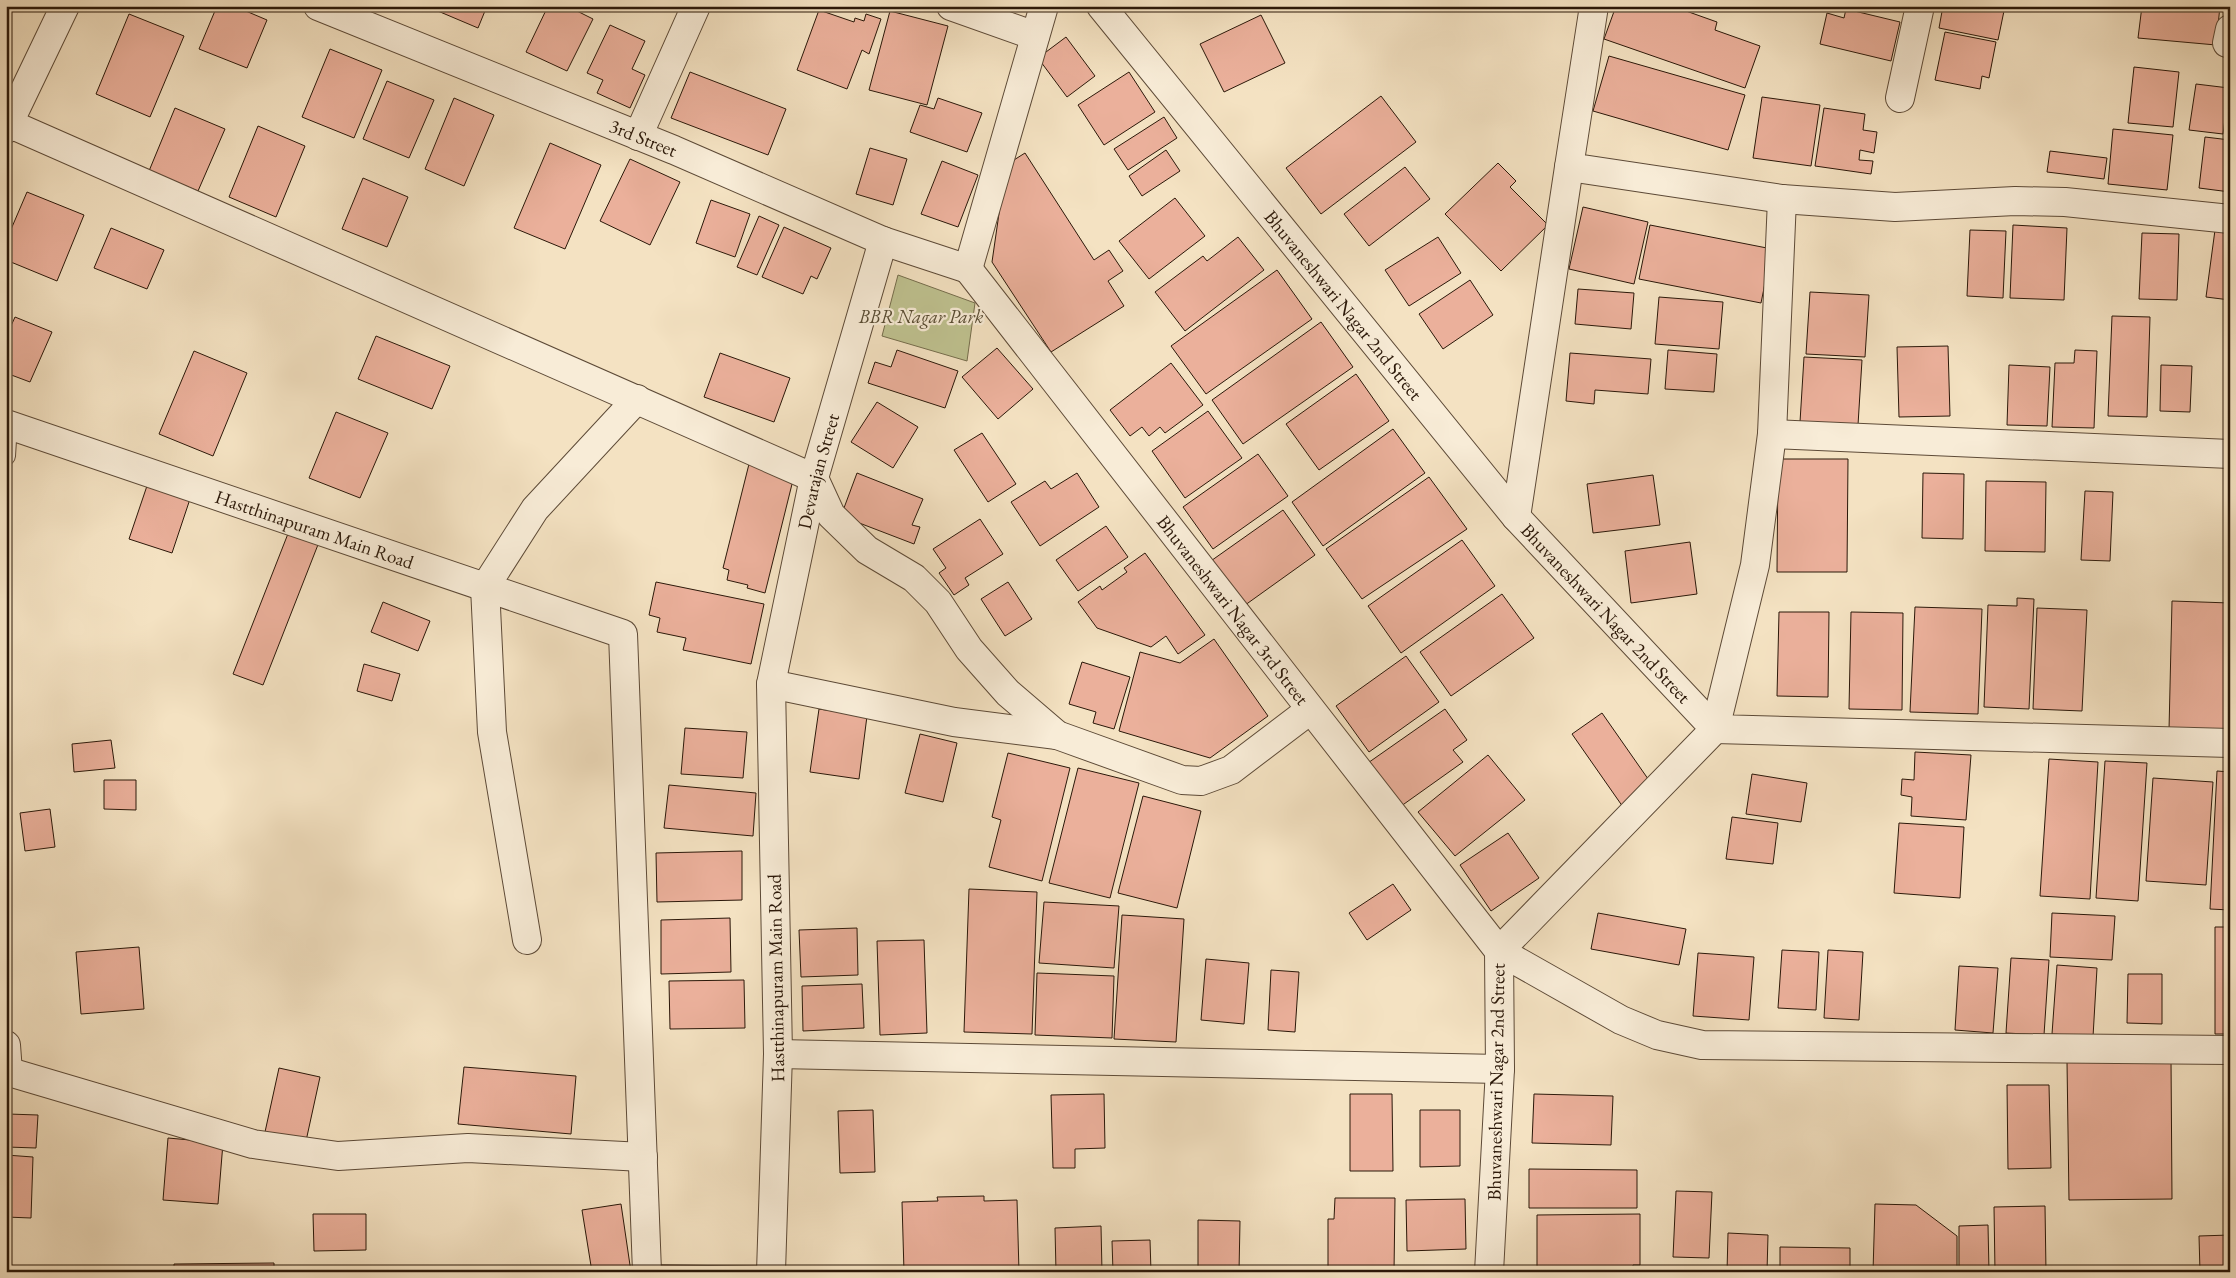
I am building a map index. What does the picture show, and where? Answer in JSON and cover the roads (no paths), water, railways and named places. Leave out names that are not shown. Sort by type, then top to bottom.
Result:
[{"type":"street","points":[[65,6],[7,126],[637,399],[814,478],[831,515],[867,550],[914,578],[938,602],[969,649],[1008,693],[1057,735]]},
{"type":"street","name":"3rd Street","points":[[318,6],[638,136],[880,251],[968,269]]},
{"type":"street","points":[[638,136],[696,6]]},
{"type":"street","points":[[951,6],[1035,36]]},
{"type":"street","points":[[968,269],[1044,6]]},
{"type":"street","name":"Bhuvaneshwari Nagar 2nd Street","points":[[1101,6],[1516,516],[1715,729],[1499,951],[1500,1069],[1490,1272]]},
{"type":"street","points":[[1516,516],[1594,6]]},
{"type":"street","points":[[1900,98],[1920,6]]},
{"type":"street","points":[[1569,167],[1782,199],[1895,206],[2015,201],[2065,202],[2230,219]]},
{"type":"street","points":[[1782,199],[1772,434],[1755,565],[1715,729],[2230,743]]},
{"type":"street","name":"Devarajan Street","points":[[771,684],[814,478],[880,251]]},
{"type":"street","name":"Bhuvaneshwari Nagar 3rd Street","points":[[968,269],[1499,951]]},
{"type":"street","points":[[526,940],[492,732],[485,586],[535,509],[637,399]]},
{"type":"street","name":"Hastthinapuram Main Road","points":[[7,424],[623,634],[643,1157]]},
{"type":"street","points":[[1772,434],[2230,454]]},
{"type":"street","points":[[771,684],[954,722],[1057,735],[1182,780],[1201,781],[1231,770],[1310,710]]},
{"type":"street","name":"Hastthinapuram Main Road","points":[[771,684],[778,1054],[771,1272]]},
{"type":"street","points":[[1499,951],[1621,1020],[1657,1035],[1702,1045],[2230,1050]]},
{"type":"street","points":[[6,1045],[7,1072],[253,1144],[328,1154],[419,1152],[468,1148],[643,1157],[647,1272]]},
{"type":"street","points":[[778,1054],[1500,1069]]},
{"type":"lane","points":[[6,456],[7,424]]},
{"type":"park label","name":"BBR Nagar Park","points":[[921,316]]}]
